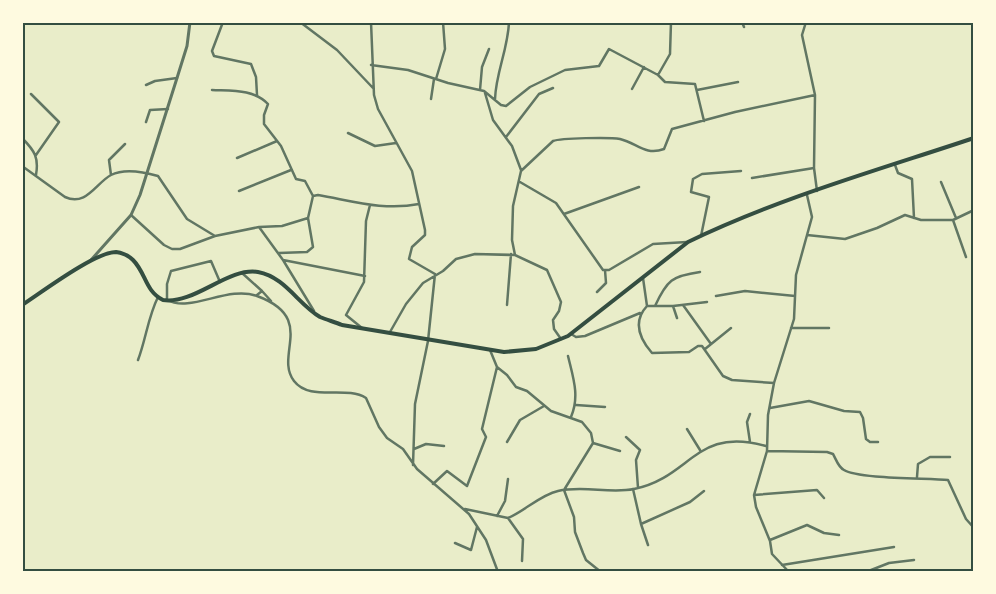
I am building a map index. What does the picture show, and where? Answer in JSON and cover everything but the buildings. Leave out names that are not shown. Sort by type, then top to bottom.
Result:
[{"type":"main road","points":[[22,305],[87,263],[110,253],[125,254],[137,264],[148,288],[158,297],[167,300],[242,273],[257,272],[276,278],[314,312],[325,319],[363,329],[390,332],[428,341],[490,350],[524,352],[561,339],[571,333],[688,242],[731,222],[974,138]]},
{"type":"street","points":[[87,263],[131,214],[168,109],[186,46],[190,22]]},
{"type":"street","points":[[223,22],[212,51],[214,56],[251,64],[256,78],[257,95]]},
{"type":"street","points":[[300,22],[337,50],[373,88]]},
{"type":"street","points":[[372,22],[371,64],[373,88],[378,109],[412,171],[425,236],[412,247],[409,259],[435,274]]},
{"type":"street","points":[[431,99],[435,79],[445,49],[444,22]]},
{"type":"street","points":[[495,98],[495,84],[508,36],[509,22]]},
{"type":"street","points":[[658,75],[670,54],[671,22]]},
{"type":"street","points":[[742,22],[744,27]]},
{"type":"street","points":[[806,22],[802,43],[815,95],[814,168],[817,191]]},
{"type":"street","points":[[489,48],[482,67],[482,91],[493,120],[506,137],[521,171],[513,206],[513,255],[507,305]]},
{"type":"street","points":[[371,64],[408,70],[482,91],[495,98],[501,105],[506,106],[530,87],[566,70],[597,67],[609,49],[658,75],[664,82],[695,84],[704,121]]},
{"type":"street","points":[[632,88],[644,67]]},
{"type":"street","points":[[146,85],[155,81],[177,78]]},
{"type":"street","points":[[697,90],[738,82]]},
{"type":"street","points":[[506,137],[539,94],[553,88]]},
{"type":"street","points":[[212,90],[257,95],[268,104],[263,121],[277,142],[296,179],[305,180],[313,196],[308,218],[313,247],[307,252],[278,253]]},
{"type":"street","points":[[31,94],[59,122],[36,155]]},
{"type":"street","points":[[521,171],[556,140],[619,139],[644,151],[658,152],[664,150],[672,129],[815,95]]},
{"type":"street","points":[[146,122],[150,110],[168,109]]},
{"type":"street","points":[[348,133],[375,146],[396,143]]},
{"type":"street","points":[[22,138],[36,155],[38,163],[36,176]]},
{"type":"street","points":[[237,158],[277,142]]},
{"type":"street","points":[[111,175],[109,160],[125,144]]},
{"type":"street","points":[[895,164],[898,173],[912,179],[914,218]]},
{"type":"street","points":[[22,166],[65,197],[74,200],[87,196],[111,175],[127,172],[147,173],[158,176],[187,219],[215,236]]},
{"type":"street","points":[[752,178],[814,168]]},
{"type":"street","points":[[239,191],[291,170]]},
{"type":"street","points":[[701,236],[709,197],[691,192],[693,179],[702,174],[742,172]]},
{"type":"street","points":[[520,182],[551,199],[605,270],[606,283],[597,292]]},
{"type":"street","points":[[940,182],[956,218]]},
{"type":"street","points":[[564,214],[640,187]]},
{"type":"street","points":[[313,196],[318,195],[370,205],[398,208],[419,204]]},
{"type":"street","points":[[789,572],[772,554],[770,540],[760,520],[754,495],[767,451],[766,446],[774,383],[794,319],[796,275],[812,217],[807,195]]},
{"type":"street","points":[[363,329],[357,322],[346,316],[364,282],[366,221],[370,205]]},
{"type":"street","points":[[808,235],[845,239],[877,228],[905,215],[926,220],[952,220],[974,210]]},
{"type":"street","points":[[131,214],[164,245],[172,249],[180,249],[215,236],[259,227],[282,226],[308,218]]},
{"type":"street","points":[[952,220],[966,257]]},
{"type":"street","points":[[259,227],[283,260],[314,312]]},
{"type":"street","points":[[605,270],[653,244],[688,242]]},
{"type":"street","points":[[390,332],[411,297],[423,283],[435,274],[443,271],[456,259],[466,256],[513,255],[541,266],[552,278],[561,302],[559,311],[553,320],[554,329],[561,339]]},
{"type":"street","points":[[283,260],[365,276]]},
{"type":"street","points":[[221,282],[211,261],[182,267],[171,271],[167,300],[181,304],[229,294],[256,296],[271,302]]},
{"type":"street","points":[[655,306],[667,283],[679,275],[700,272]]},
{"type":"street","points":[[242,273],[262,291],[285,316],[289,324],[291,338],[288,364],[296,384],[310,390],[356,394],[366,398],[379,427],[387,438],[404,449],[413,465],[463,509],[477,527],[486,540],[498,572]]},
{"type":"street","points":[[413,465],[415,404],[428,341],[435,274]]},
{"type":"street","points":[[643,278],[647,306]]},
{"type":"street","points":[[256,296],[262,291]]},
{"type":"street","points":[[716,296],[745,291],[795,296]]},
{"type":"street","points":[[138,360],[146,340],[152,309],[158,297]]},
{"type":"street","points":[[571,333],[576,337],[585,336],[641,312],[647,306],[673,306],[706,302]]},
{"type":"street","points":[[683,305],[711,344]]},
{"type":"street","points":[[673,306],[677,318]]},
{"type":"street","points":[[641,312],[638,319],[639,332],[652,352],[689,352],[698,346],[705,350],[723,376],[732,380],[774,383]]},
{"type":"street","points":[[705,350],[731,328]]},
{"type":"street","points":[[791,328],[829,328]]},
{"type":"street","points":[[490,350],[497,367],[508,375],[516,387],[527,391],[551,410],[582,422],[587,427],[594,443],[620,451]]},
{"type":"street","points":[[568,356],[576,391],[576,405],[572,417]]},
{"type":"street","points":[[433,484],[447,471],[467,486],[486,436],[482,429],[497,367]]},
{"type":"street","points":[[770,408],[809,401],[844,411],[860,412],[863,418],[866,439],[870,442],[878,442]]},
{"type":"street","points":[[576,405],[605,407]]},
{"type":"street","points":[[506,442],[520,420],[545,406]]},
{"type":"street","points":[[750,414],[747,422],[750,442]]},
{"type":"street","points":[[687,429],[700,450]]},
{"type":"street","points":[[626,437],[640,450],[636,460],[638,488]]},
{"type":"street","points":[[463,509],[508,518],[550,494],[564,490],[638,488],[669,476],[700,450],[729,442],[750,442],[766,446]]},
{"type":"street","points":[[564,490],[594,443]]},
{"type":"street","points":[[414,449],[426,444],[444,446]]},
{"type":"street","points":[[767,451],[827,452],[833,454],[839,466],[849,472],[900,478],[917,477],[948,480],[966,519],[973,527]]},
{"type":"street","points":[[917,477],[918,464],[922,460],[950,457]]},
{"type":"street","points":[[497,516],[505,501],[508,479]]},
{"type":"street","points":[[633,489],[648,545]]},
{"type":"street","points":[[564,490],[574,517],[575,532],[586,560],[602,572]]},
{"type":"street","points":[[641,524],[690,502],[704,490]]},
{"type":"street","points":[[754,495],[816,490],[824,498]]},
{"type":"street","points":[[508,518],[523,539],[522,562]]},
{"type":"street","points":[[770,540],[807,526],[824,533],[839,535]]},
{"type":"street","points":[[455,543],[471,550],[477,527]]},
{"type":"street","points":[[781,565],[894,547]]},
{"type":"street","points":[[866,572],[889,563],[914,560]]}]
